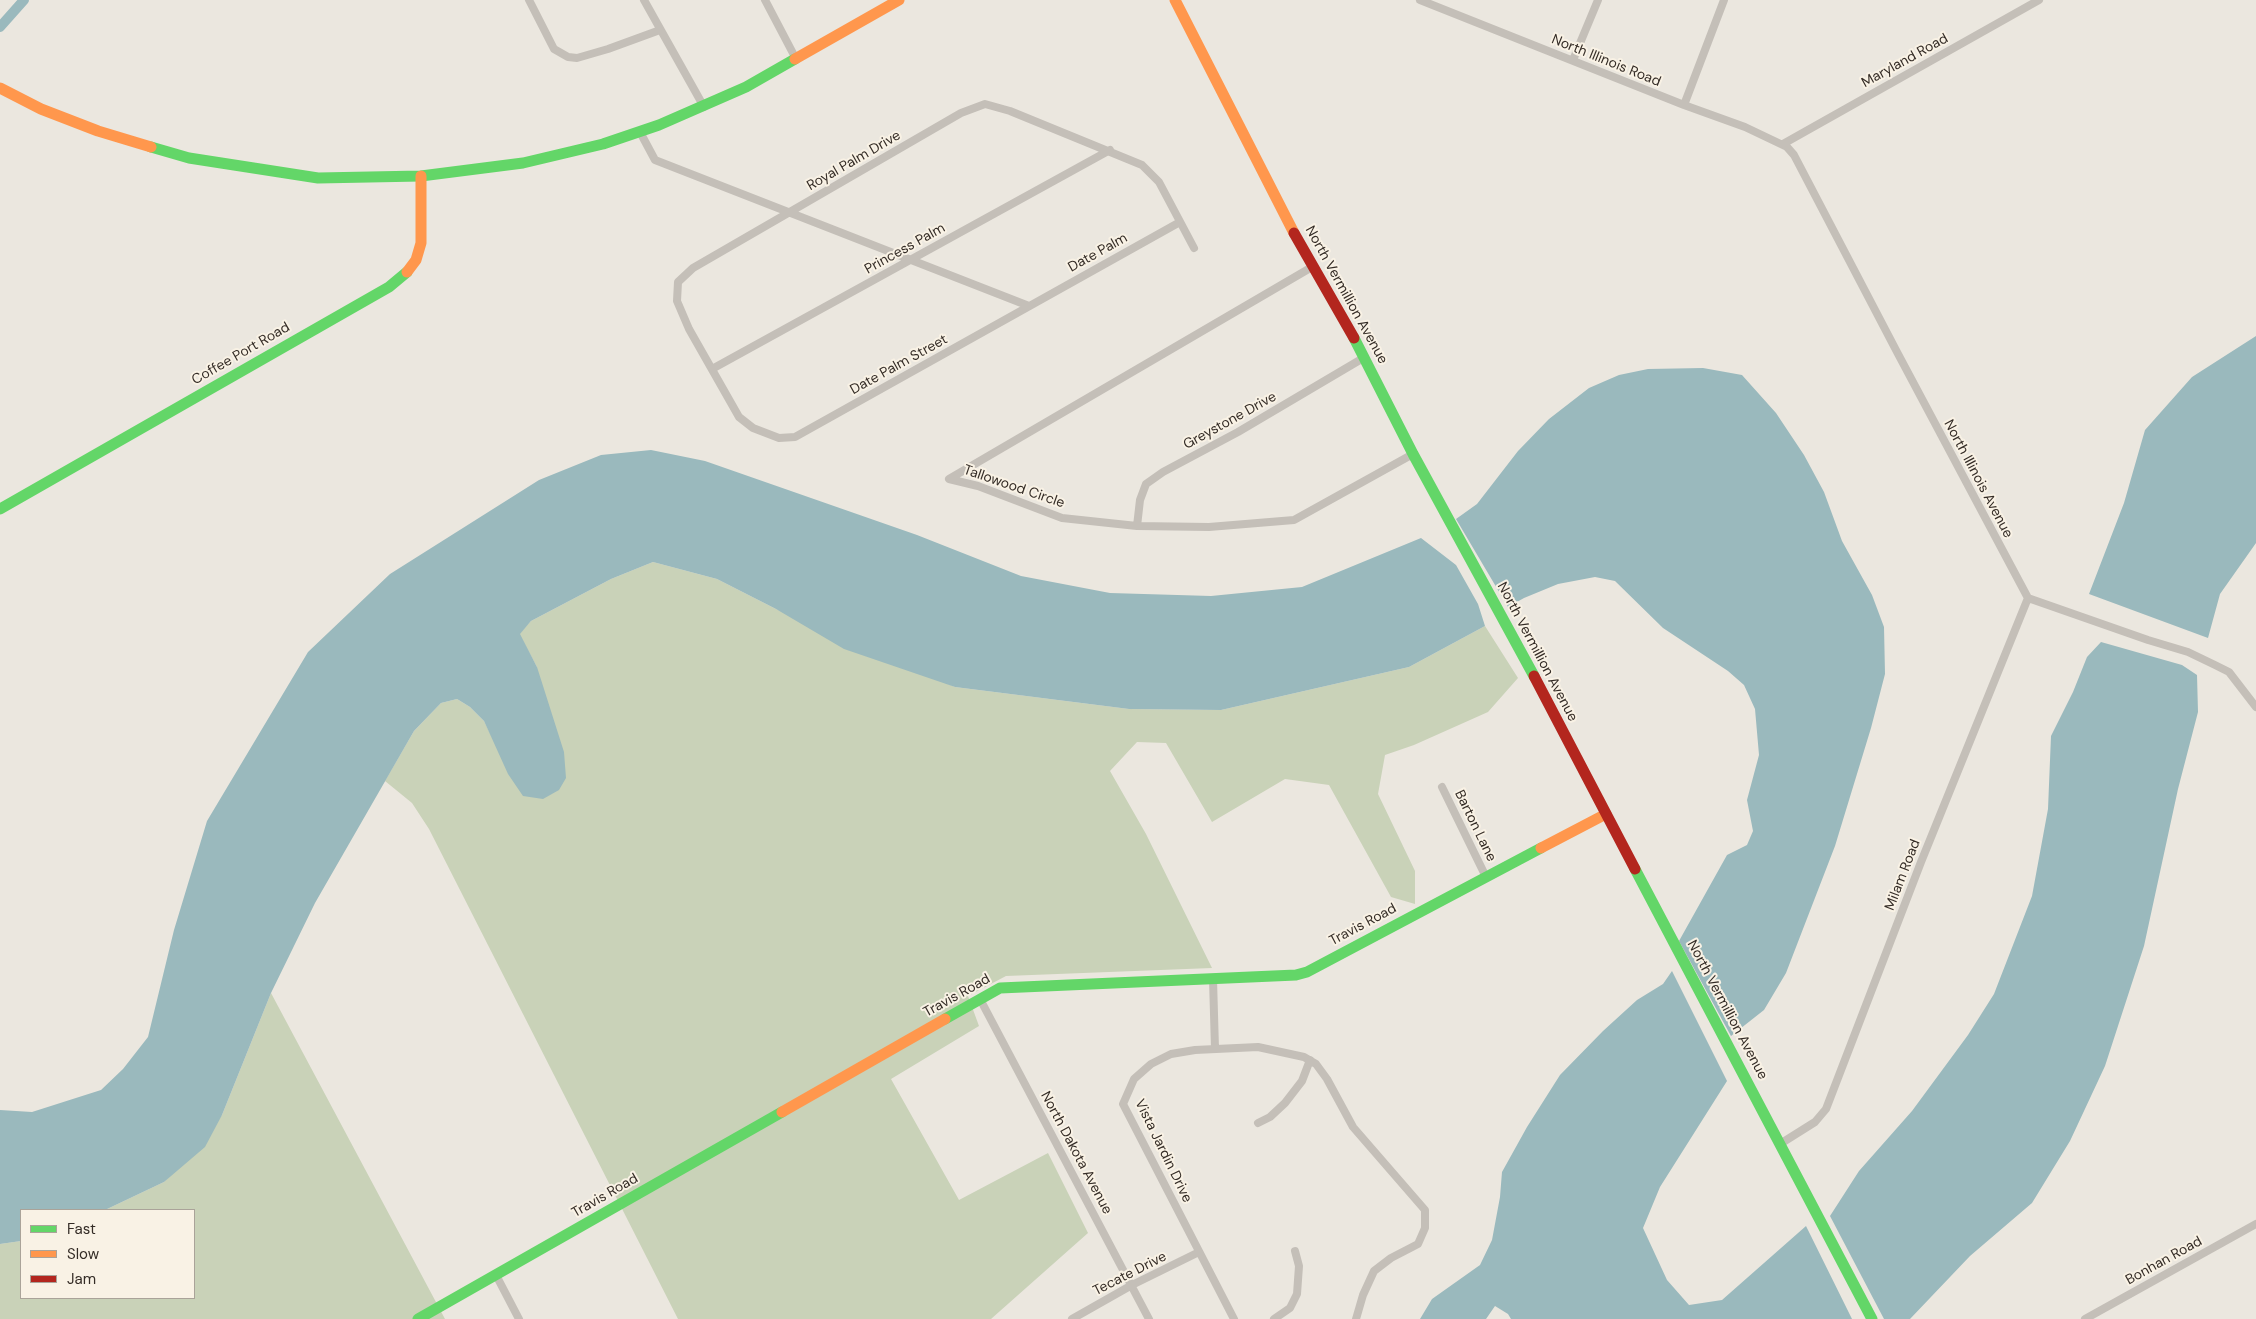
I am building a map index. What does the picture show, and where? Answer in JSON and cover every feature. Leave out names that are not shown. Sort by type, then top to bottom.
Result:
[{"type":"street","points":[[529,0],[554,49],[568,58],[578,58],[608,49],[660,30]]},
{"type":"street","points":[[644,0],[704,107]]},
{"type":"street","points":[[765,0],[796,59]]},
{"type":"street","points":[[0,88],[41,109],[98,131],[189,158],[318,178],[421,176],[523,163],[603,144],[640,132],[704,107],[796,59],[899,0]]},
{"type":"street","name":"North Vermillion Avenue","points":[[1175,0],[1312,267],[1365,358],[1413,454],[1606,814],[1872,1319]]},
{"type":"street","name":"North Illinois Road","points":[[1420,0],[1684,105],[1745,127],[1783,144]]},
{"type":"street","points":[[1573,60],[1598,0]]},
{"type":"street","points":[[1684,105],[1724,0]]},
{"type":"street","name":"Maryland Road","points":[[1783,144],[2039,0]]},
{"type":"street","name":"Royal Palm Drive","points":[[779,438],[753,428],[739,417],[689,329],[677,301],[678,282],[693,268],[961,114],[985,104],[1010,111],[1110,150],[1142,165],[1159,182],[1194,248]]},
{"type":"street","points":[[640,132],[655,160],[1029,306]]},
{"type":"street","name":"North Illinois Avenue","points":[[1783,144],[1794,155],[1896,352],[2028,598]]},
{"type":"street","name":"Princess Palm","points":[[712,369],[1110,150]]},
{"type":"street","name":"Coffee Port Road","points":[[0,509],[381,292],[406,275],[416,260],[421,243],[421,176]]},
{"type":"street","name":"Date Palm","points":[[1029,306],[1180,222]]},
{"type":"street","name":"Tallowood Circle","points":[[1312,267],[949,478],[978,486],[1062,518],[1137,526],[1209,527],[1294,520],[1413,454]]},
{"type":"street","name":"Date Palm Street","points":[[779,438],[795,437],[1029,306]]},
{"type":"street","name":"Greystone Drive","points":[[1137,526],[1140,500],[1146,484],[1163,472],[1238,432],[1365,358]]},
{"type":"street","points":[[2028,598],[2188,652],[2215,664],[2229,672],[2256,707]]},
{"type":"street","name":"Milam Road","points":[[1780,1144],[1815,1122],[1826,1109],[1918,871],[2028,598]]},
{"type":"street","name":"Barton Lane","points":[[1442,787],[1486,877]]},
{"type":"street","name":"Travis Road","points":[[418,1319],[1000,988],[1296,975],[1307,972],[1606,814]]},
{"type":"street","points":[[1213,979],[1215,1048]]},
{"type":"street","name":"North Dakota Avenue","points":[[980,999],[1149,1319]]},
{"type":"street","name":"Vista Jardin Drive","points":[[1234,1319],[1123,1104],[1134,1079],[1151,1064],[1171,1054],[1215,1048],[1258,1047],[1310,1060]]},
{"type":"street","points":[[1258,1123],[1270,1117],[1285,1103],[1302,1081],[1310,1060],[1316,1064],[1326,1079],[1353,1127],[1425,1210],[1425,1228],[1418,1244],[1391,1258],[1374,1271],[1363,1295],[1356,1319]]},
{"type":"street","name":"Bonhan Road","points":[[2085,1319],[2256,1224]]},
{"type":"street","points":[[1274,1319],[1290,1308],[1297,1294],[1299,1266],[1295,1251]]},
{"type":"street","name":"Tecate Drive","points":[[1075,1318],[1132,1285],[1200,1252]]},
{"type":"street","points":[[496,1275],[519,1319]]},
{"type":"green space","points":[[653,562],[717,579],[776,609],[955,687],[1129,709],[1221,710],[1409,667],[1485,626],[1518,678],[1488,712],[1414,745],[1385,755],[1378,794],[1415,871],[1415,904],[1391,897],[1329,785],[1285,779],[1212,822],[1166,743],[1137,742],[1110,771],[1146,834],[1212,968],[1006,976],[968,996],[979,1026],[891,1079],[959,1200],[1048,1153],[1088,1233],[991,1319],[678,1319],[429,829],[412,803],[385,781],[414,731],[441,703],[457,699],[470,707],[484,721],[493,739],[537,667],[519,634],[531,621],[611,579]]},
{"type":"green space","points":[[271,993],[445,1319],[0,1319],[0,1244],[20,1241],[20,1299],[195,1299],[195,1209],[107,1209],[164,1182],[222,1115]]},
{"type":"water","points":[[2256,336],[2256,543],[2220,594],[2208,638],[2089,594],[2124,503],[2145,430],[2192,377]]},
{"type":"water","points":[[1703,368],[1742,375],[1776,413],[1804,455],[1824,492],[1842,541],[1872,595],[1884,627],[1885,674],[1871,728],[1835,846],[1786,973],[1764,1010],[1731,1036],[1679,941],[1727,855],[1747,845],[1753,831],[1747,800],[1759,755],[1755,709],[1744,685],[1728,671],[1663,628],[1615,581],[1595,577],[1558,584],[1508,607],[1456,519],[1477,504],[1518,451],[1549,419],[1589,388],[1619,375],[1648,369]]},
{"type":"water","points":[[651,450],[705,461],[917,535],[1021,576],[1110,593],[1211,596],[1302,587],[1421,538],[1456,565],[1478,604],[1485,626],[1409,667],[1221,710],[1129,709],[955,687],[844,649],[776,609],[717,579],[653,562],[611,579],[531,621],[520,634],[537,667],[564,752],[566,778],[559,790],[543,799],[523,796],[508,774],[484,721],[470,707],[457,699],[441,703],[414,731],[315,903],[271,993],[222,1115],[205,1147],[164,1182],[107,1209],[20,1209],[20,1241],[0,1244],[0,1110],[32,1112],[101,1090],[123,1069],[148,1037],[174,930],[207,821],[308,652],[390,574],[539,480],[601,455]]},
{"type":"water","points":[[2101,642],[2182,665],[2197,675],[2198,712],[2178,789],[2144,946],[2105,1066],[2070,1141],[2032,1203],[1970,1256],[1910,1319],[1884,1319],[1830,1216],[1859,1171],[1912,1111],[1968,1035],[1994,994],[2032,896],[2048,809],[2051,736],[2073,692],[2087,657]]},
{"type":"water","points":[[1672,971],[1727,1081],[1660,1187],[1643,1228],[1667,1280],[1689,1305],[1722,1300],[1806,1226],[1852,1319],[1511,1319],[1508,1314],[1495,1306],[1486,1319],[1420,1319],[1432,1299],[1480,1265],[1492,1240],[1500,1197],[1502,1172],[1527,1127],[1560,1075],[1603,1031],[1637,1000],[1663,984]]},
{"type":"waterway","points":[[0,27],[24,0]]},
{"type":"traffic: fast","points":[[151,147],[189,158],[318,178],[421,176],[523,163],[603,144],[659,125],[746,87],[795,59]]},
{"type":"traffic: fast","points":[[0,509],[389,287],[407,272]]},
{"type":"traffic: fast","points":[[1354,338],[1413,454],[1534,676]]},
{"type":"traffic: fast","points":[[945,1019],[1000,988],[1296,975],[1307,972],[1541,848]]},
{"type":"traffic: fast","points":[[1635,869],[1872,1319]]},
{"type":"traffic: fast","points":[[418,1319],[782,1112]]},
{"type":"traffic: slow","points":[[795,59],[899,0]]},
{"type":"traffic: slow","points":[[1175,0],[1294,233]]},
{"type":"traffic: slow","points":[[0,88],[41,109],[98,131],[151,147]]},
{"type":"traffic: slow","points":[[407,272],[416,260],[421,243],[421,176]]},
{"type":"traffic: slow","points":[[1541,848],[1606,814]]},
{"type":"traffic: slow","points":[[782,1112],[945,1019]]},
{"type":"traffic: jam","points":[[1294,233],[1354,338]]},
{"type":"traffic: jam","points":[[1534,676],[1635,869]]}]
